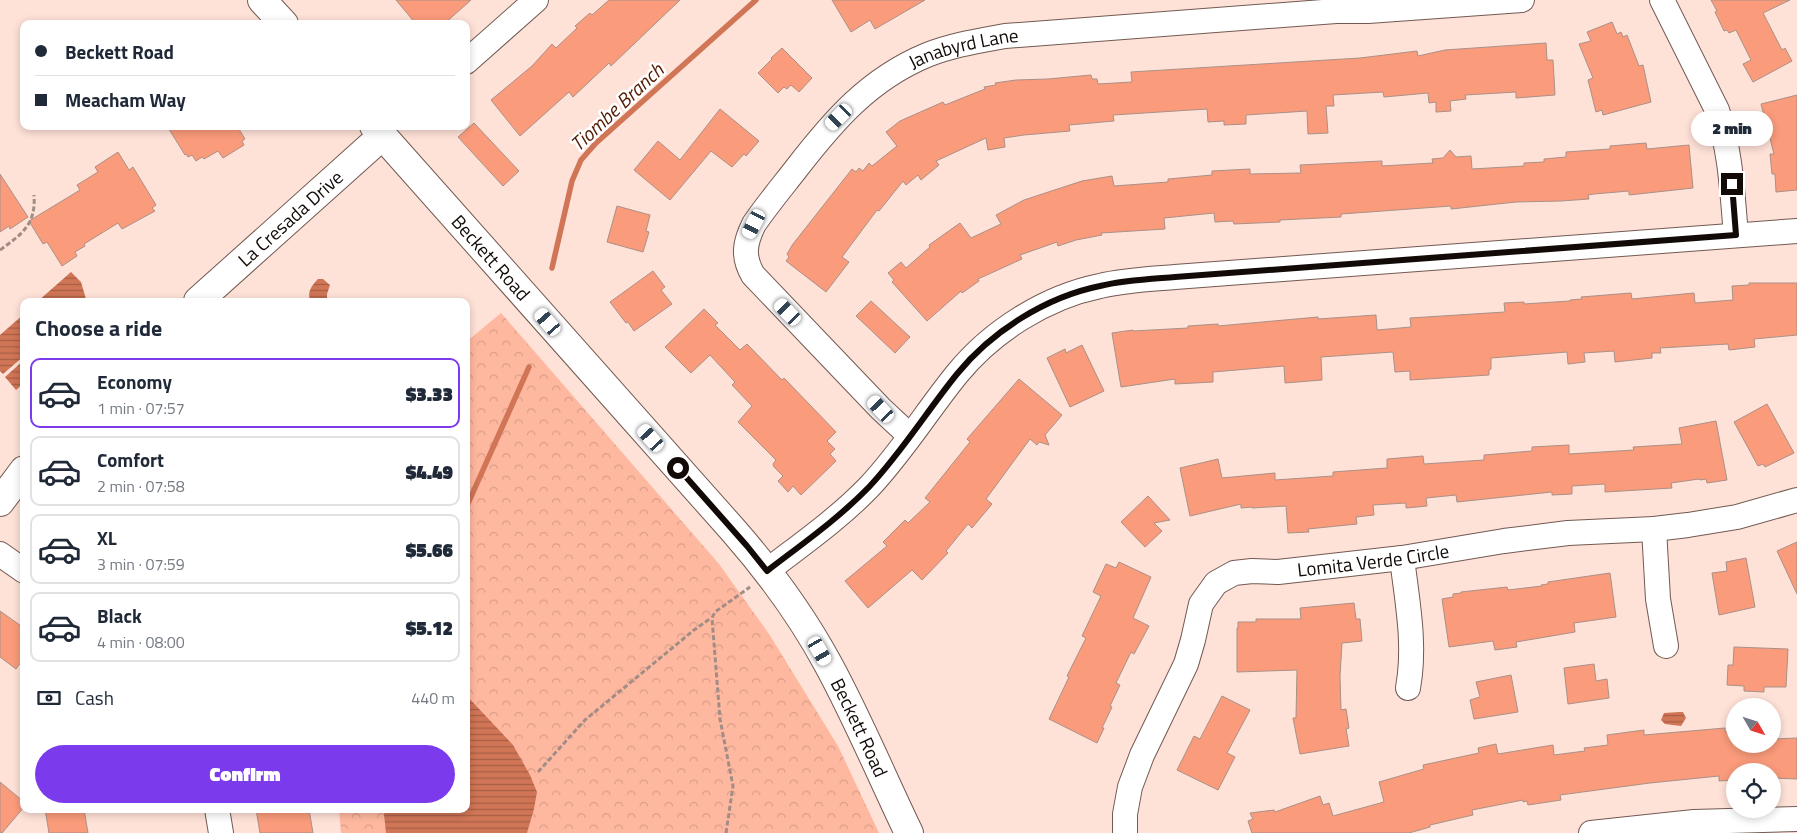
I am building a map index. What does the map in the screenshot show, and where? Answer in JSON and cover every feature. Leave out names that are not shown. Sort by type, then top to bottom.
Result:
[{"type":"street","points":[[262,0],[280,20]]},
{"type":"street","points":[[470,58],[536,0]]},
{"type":"street","name":"Janabyrd Lane","points":[[910,436],[891,419],[763,285],[753,274],[746,259],[746,244],[754,224],[830,125],[881,81],[926,56],[977,41],[1023,35],[1336,6],[1368,11],[1522,0]]},
{"type":"street","points":[[1662,0],[1708,92],[1722,127],[1729,156],[1736,235]]},
{"type":"street","name":"La Cresada Drive","points":[[201,298],[383,130]]},
{"type":"street","name":"Beckett Road","points":[[383,130],[767,571],[794,608],[827,663],[909,833]]},
{"type":"street","points":[[767,571],[819,532],[853,502],[881,473],[959,372],[999,335],[1015,322],[1048,304],[1077,292],[1098,286],[1175,277],[1797,231]]},
{"type":"street","points":[[0,502],[20,475]]},
{"type":"street","name":"Lomita Verde Circle","points":[[1125,833],[1127,798],[1134,773],[1186,664],[1194,640],[1201,604],[1216,583],[1234,573],[1242,571],[1296,570],[1402,558],[1559,534],[1654,529],[1737,517],[1797,500]]},
{"type":"street","points":[[1654,529],[1658,599],[1666,646]]},
{"type":"street","points":[[0,554],[20,568]]},
{"type":"street","points":[[1402,558],[1412,641],[1411,672],[1408,688]]},
{"type":"street","points":[[218,813],[221,833]]},
{"type":"street","points":[[1591,833],[1694,822],[1797,818]]},
{"type":"path","points":[[0,250],[22,234],[29,223],[35,208],[34,195]]},
{"type":"path","points":[[538,772],[585,720],[694,630],[712,618],[715,612],[739,596]]},
{"type":"path","points":[[712,618],[720,719],[732,786],[726,833]]},
{"type":"green space","points":[[501,313],[719,564],[769,634],[838,746],[879,833],[341,833],[339,813],[470,813],[470,339]]},
{"type":"shaded area","points":[[71,272],[81,282],[86,298],[41,298]]},
{"type":"shaded area","points":[[318,279],[323,279],[330,285],[327,298],[310,298],[310,289]]},
{"type":"shaded area","points":[[20,318],[20,359],[3,374],[0,371],[0,335]]},
{"type":"shaded area","points":[[20,364],[20,386],[16,390],[5,377]]},
{"type":"shaded area","points":[[470,699],[513,745],[537,792],[527,833],[386,833],[384,814],[470,813]]},
{"type":"shaded area","points":[[1683,712],[1686,718],[1681,726],[1665,724],[1661,720],[1664,713]]},
{"type":"building","points":[[396,0],[471,0],[448,20],[413,20]]},
{"type":"building","points":[[609,0],[680,0],[611,66],[609,63],[573,97],[569,92],[520,136],[491,100],[532,66],[552,44],[556,48],[577,28],[575,26],[590,13],[592,15]]},
{"type":"building","points":[[832,0],[925,0],[875,29],[870,20],[851,32]]},
{"type":"building","points":[[1711,0],[1790,0],[1763,13],[1782,50],[1785,48],[1792,61],[1753,82],[1743,64],[1751,60],[1736,30],[1729,33],[1727,30],[1724,31]]},
{"type":"building","points":[[1612,22],[1617,34],[1621,32],[1623,37],[1627,35],[1639,66],[1643,65],[1651,102],[1603,115],[1602,110],[1596,112],[1588,80],[1593,78],[1579,44],[1591,41],[1587,32]]},
{"type":"building","points":[[1546,43],[1547,60],[1553,60],[1555,95],[1516,98],[1516,92],[1465,95],[1466,99],[1450,101],[1451,111],[1436,112],[1436,102],[1429,103],[1428,93],[1384,97],[1383,92],[1333,95],[1334,106],[1326,106],[1328,133],[1308,134],[1307,111],[1246,115],[1246,124],[1224,125],[1224,121],[1208,122],[1207,109],[1113,115],[1114,121],[1069,125],[1070,131],[1004,138],[1005,147],[988,150],[986,138],[936,161],[939,165],[921,180],[918,175],[906,185],[903,181],[879,211],[877,210],[842,257],[849,262],[826,292],[786,261],[789,257],[787,254],[793,244],[852,169],[856,172],[859,168],[863,171],[869,163],[872,166],[897,146],[886,132],[900,121],[943,102],[945,105],[985,89],[984,87],[996,85],[995,83],[1091,75],[1092,79],[1097,79],[1098,84],[1132,82],[1131,72],[1360,58],[1417,51],[1418,56],[1445,50]]},
{"type":"building","points":[[782,48],[812,78],[799,92],[791,85],[787,89],[784,87],[778,93],[758,73]]},
{"type":"building","points":[[1797,95],[1797,190],[1776,192],[1775,174],[1772,174],[1770,154],[1774,154],[1761,104]]},
{"type":"building","points":[[720,109],[759,141],[746,156],[744,154],[732,167],[711,151],[670,200],[634,170],[658,141],[680,160]]},
{"type":"building","points":[[474,123],[519,171],[503,186],[458,137],[466,130],[470,130],[470,126]]},
{"type":"building","points":[[169,130],[239,130],[245,139],[242,141],[244,145],[223,158],[218,151],[196,161],[192,155],[188,157]]},
{"type":"building","points":[[1646,143],[1647,149],[1689,145],[1693,188],[1629,195],[1629,191],[1594,194],[1588,195],[1589,199],[1516,202],[1451,209],[1451,206],[1341,214],[1341,217],[1280,220],[1280,222],[1234,224],[1233,221],[1215,222],[1214,213],[1164,218],[1165,229],[1101,233],[1102,235],[1058,246],[1057,242],[1020,255],[1022,259],[978,279],[979,281],[962,293],[961,291],[927,321],[892,282],[894,280],[888,273],[901,262],[906,268],[930,247],[929,245],[960,223],[971,238],[1001,224],[996,215],[1024,200],[1082,181],[1112,176],[1114,186],[1168,182],[1168,179],[1212,175],[1212,171],[1250,169],[1250,174],[1301,173],[1300,165],[1382,161],[1382,166],[1433,163],[1432,159],[1443,158],[1450,150],[1456,157],[1471,156],[1472,169],[1524,166],[1524,163],[1544,162],[1544,159],[1566,157],[1566,152],[1610,149],[1610,146]]},
{"type":"building","points":[[118,152],[129,170],[133,167],[156,205],[152,208],[155,211],[122,229],[118,223],[84,244],[85,246],[75,252],[77,256],[62,266],[47,242],[43,244],[29,221],[80,190],[77,185],[98,172],[95,167]]},
{"type":"building","points":[[0,174],[28,217],[10,229],[9,226],[0,232]]},
{"type":"building","points":[[617,206],[650,215],[646,231],[649,232],[643,252],[607,242]]},
{"type":"building","points":[[653,271],[665,287],[661,290],[672,304],[634,331],[610,302]]},
{"type":"building","points":[[1749,283],[1797,283],[1797,335],[1754,339],[1755,347],[1729,350],[1728,344],[1660,348],[1661,353],[1652,353],[1652,358],[1615,362],[1614,351],[1584,353],[1585,362],[1568,364],[1567,352],[1491,358],[1489,375],[1410,380],[1410,371],[1395,372],[1393,352],[1321,357],[1322,380],[1285,383],[1284,366],[1213,372],[1213,382],[1175,384],[1175,379],[1121,387],[1112,333],[1318,317],[1318,319],[1376,315],[1377,330],[1411,327],[1410,318],[1505,312],[1504,303],[1524,302],[1524,304],[1570,301],[1582,299],[1581,297],[1631,293],[1632,299],[1694,293],[1695,303],[1733,300],[1732,286],[1749,285]]},
{"type":"building","points":[[871,301],[910,337],[895,353],[856,316]]},
{"type":"building","points":[[704,309],[718,323],[715,325],[740,350],[747,344],[782,380],[784,378],[836,432],[827,441],[835,449],[830,454],[836,461],[801,495],[793,486],[788,492],[778,481],[783,476],[774,467],[773,464],[776,460],[738,422],[752,406],[732,385],[735,382],[710,355],[691,373],[665,347]]},
{"type":"building","points":[[1082,345],[1104,391],[1070,407],[1047,358],[1065,349],[1066,353]]},
{"type":"building","points":[[1019,379],[1062,415],[1045,435],[1049,445],[1039,442],[1037,445],[1030,439],[986,499],[992,504],[972,528],[968,524],[946,551],[948,553],[922,580],[912,570],[868,608],[845,581],[887,546],[883,542],[905,520],[908,523],[930,502],[925,498],[970,442],[967,439]]},
{"type":"building","points":[[1767,404],[1794,453],[1765,467],[1763,464],[1758,466],[1734,422]]},
{"type":"building","points":[[1716,421],[1727,480],[1707,483],[1706,479],[1699,479],[1671,483],[1672,488],[1605,492],[1605,484],[1572,486],[1572,494],[1552,495],[1552,492],[1457,502],[1456,495],[1426,498],[1427,506],[1406,508],[1406,503],[1373,505],[1374,515],[1356,517],[1357,524],[1308,529],[1309,532],[1288,533],[1286,506],[1241,508],[1241,504],[1190,516],[1180,468],[1218,459],[1222,478],[1275,473],[1275,480],[1333,476],[1333,472],[1387,468],[1387,459],[1423,456],[1424,464],[1484,460],[1484,455],[1532,451],[1532,447],[1569,445],[1569,454],[1634,450],[1633,447],[1682,444],[1679,428]]},
{"type":"building","points":[[1148,496],[1170,520],[1154,523],[1162,531],[1145,547],[1121,522]]},
{"type":"building","points":[[1797,542],[1797,594],[1777,551]]},
{"type":"building","points":[[1746,558],[1755,607],[1719,615],[1712,573],[1727,571],[1726,562]]},
{"type":"building","points":[[1119,562],[1151,577],[1133,618],[1149,626],[1134,654],[1131,652],[1116,683],[1120,685],[1110,706],[1112,707],[1097,743],[1049,719],[1086,638],[1082,636],[1101,596],[1093,592],[1106,564],[1116,568]]},
{"type":"building","points":[[1610,573],[1616,617],[1574,623],[1575,632],[1516,642],[1517,647],[1495,650],[1493,641],[1449,647],[1442,599],[1453,597],[1453,594],[1461,592],[1507,587],[1508,590],[1542,586],[1548,584],[1548,582]]},
{"type":"building","points":[[1354,603],[1356,619],[1360,619],[1362,641],[1342,643],[1340,676],[1341,710],[1346,709],[1349,728],[1346,729],[1349,746],[1300,754],[1293,718],[1296,718],[1297,670],[1237,672],[1238,622],[1256,622],[1256,619],[1301,619],[1300,608]]},
{"type":"building","points":[[0,611],[20,625],[20,664],[16,669],[0,657]]},
{"type":"building","points":[[1734,647],[1788,649],[1786,687],[1764,687],[1764,692],[1744,691],[1744,686],[1727,685],[1728,665],[1733,665]]},
{"type":"building","points":[[1594,664],[1596,681],[1607,679],[1609,698],[1568,704],[1564,668]]},
{"type":"building","points":[[1511,675],[1518,712],[1474,719],[1470,700],[1480,697],[1476,682]]},
{"type":"building","points":[[1222,696],[1250,710],[1227,753],[1235,757],[1218,790],[1177,770],[1194,736],[1200,739]]},
{"type":"building","points":[[1725,728],[1726,753],[1781,753],[1781,739],[1797,738],[1797,779],[1781,778],[1781,763],[1726,763],[1726,781],[1719,781],[1719,776],[1650,783],[1560,795],[1561,800],[1528,805],[1527,801],[1523,802],[1523,800],[1472,810],[1473,815],[1430,825],[1430,827],[1409,833],[1252,833],[1248,821],[1253,819],[1250,813],[1274,810],[1275,812],[1320,796],[1323,805],[1329,803],[1333,816],[1384,802],[1379,782],[1424,769],[1423,765],[1479,753],[1478,748],[1496,744],[1498,754],[1553,745],[1554,755],[1585,751],[1584,748],[1608,745],[1607,735],[1644,730],[1644,735]]},
{"type":"building","points":[[0,782],[20,799],[20,812],[0,833]]},
{"type":"building","points":[[46,813],[85,813],[88,833],[49,833]]},
{"type":"building","points":[[257,813],[310,813],[313,833],[260,833]]},
{"type":"waterway","name":"Tiombe Branch","points":[[552,268],[572,181],[581,160],[596,143],[756,0]]},
{"type":"waterway","name":"Tiombe Branch","points":[[470,499],[529,367]]},
{"type":"route","points":[[678,468],[767,571],[819,532],[869,487],[959,372],[979,352],[1015,322],[1056,300],[1077,292],[1118,282],[1736,235],[1732,184]]}]
